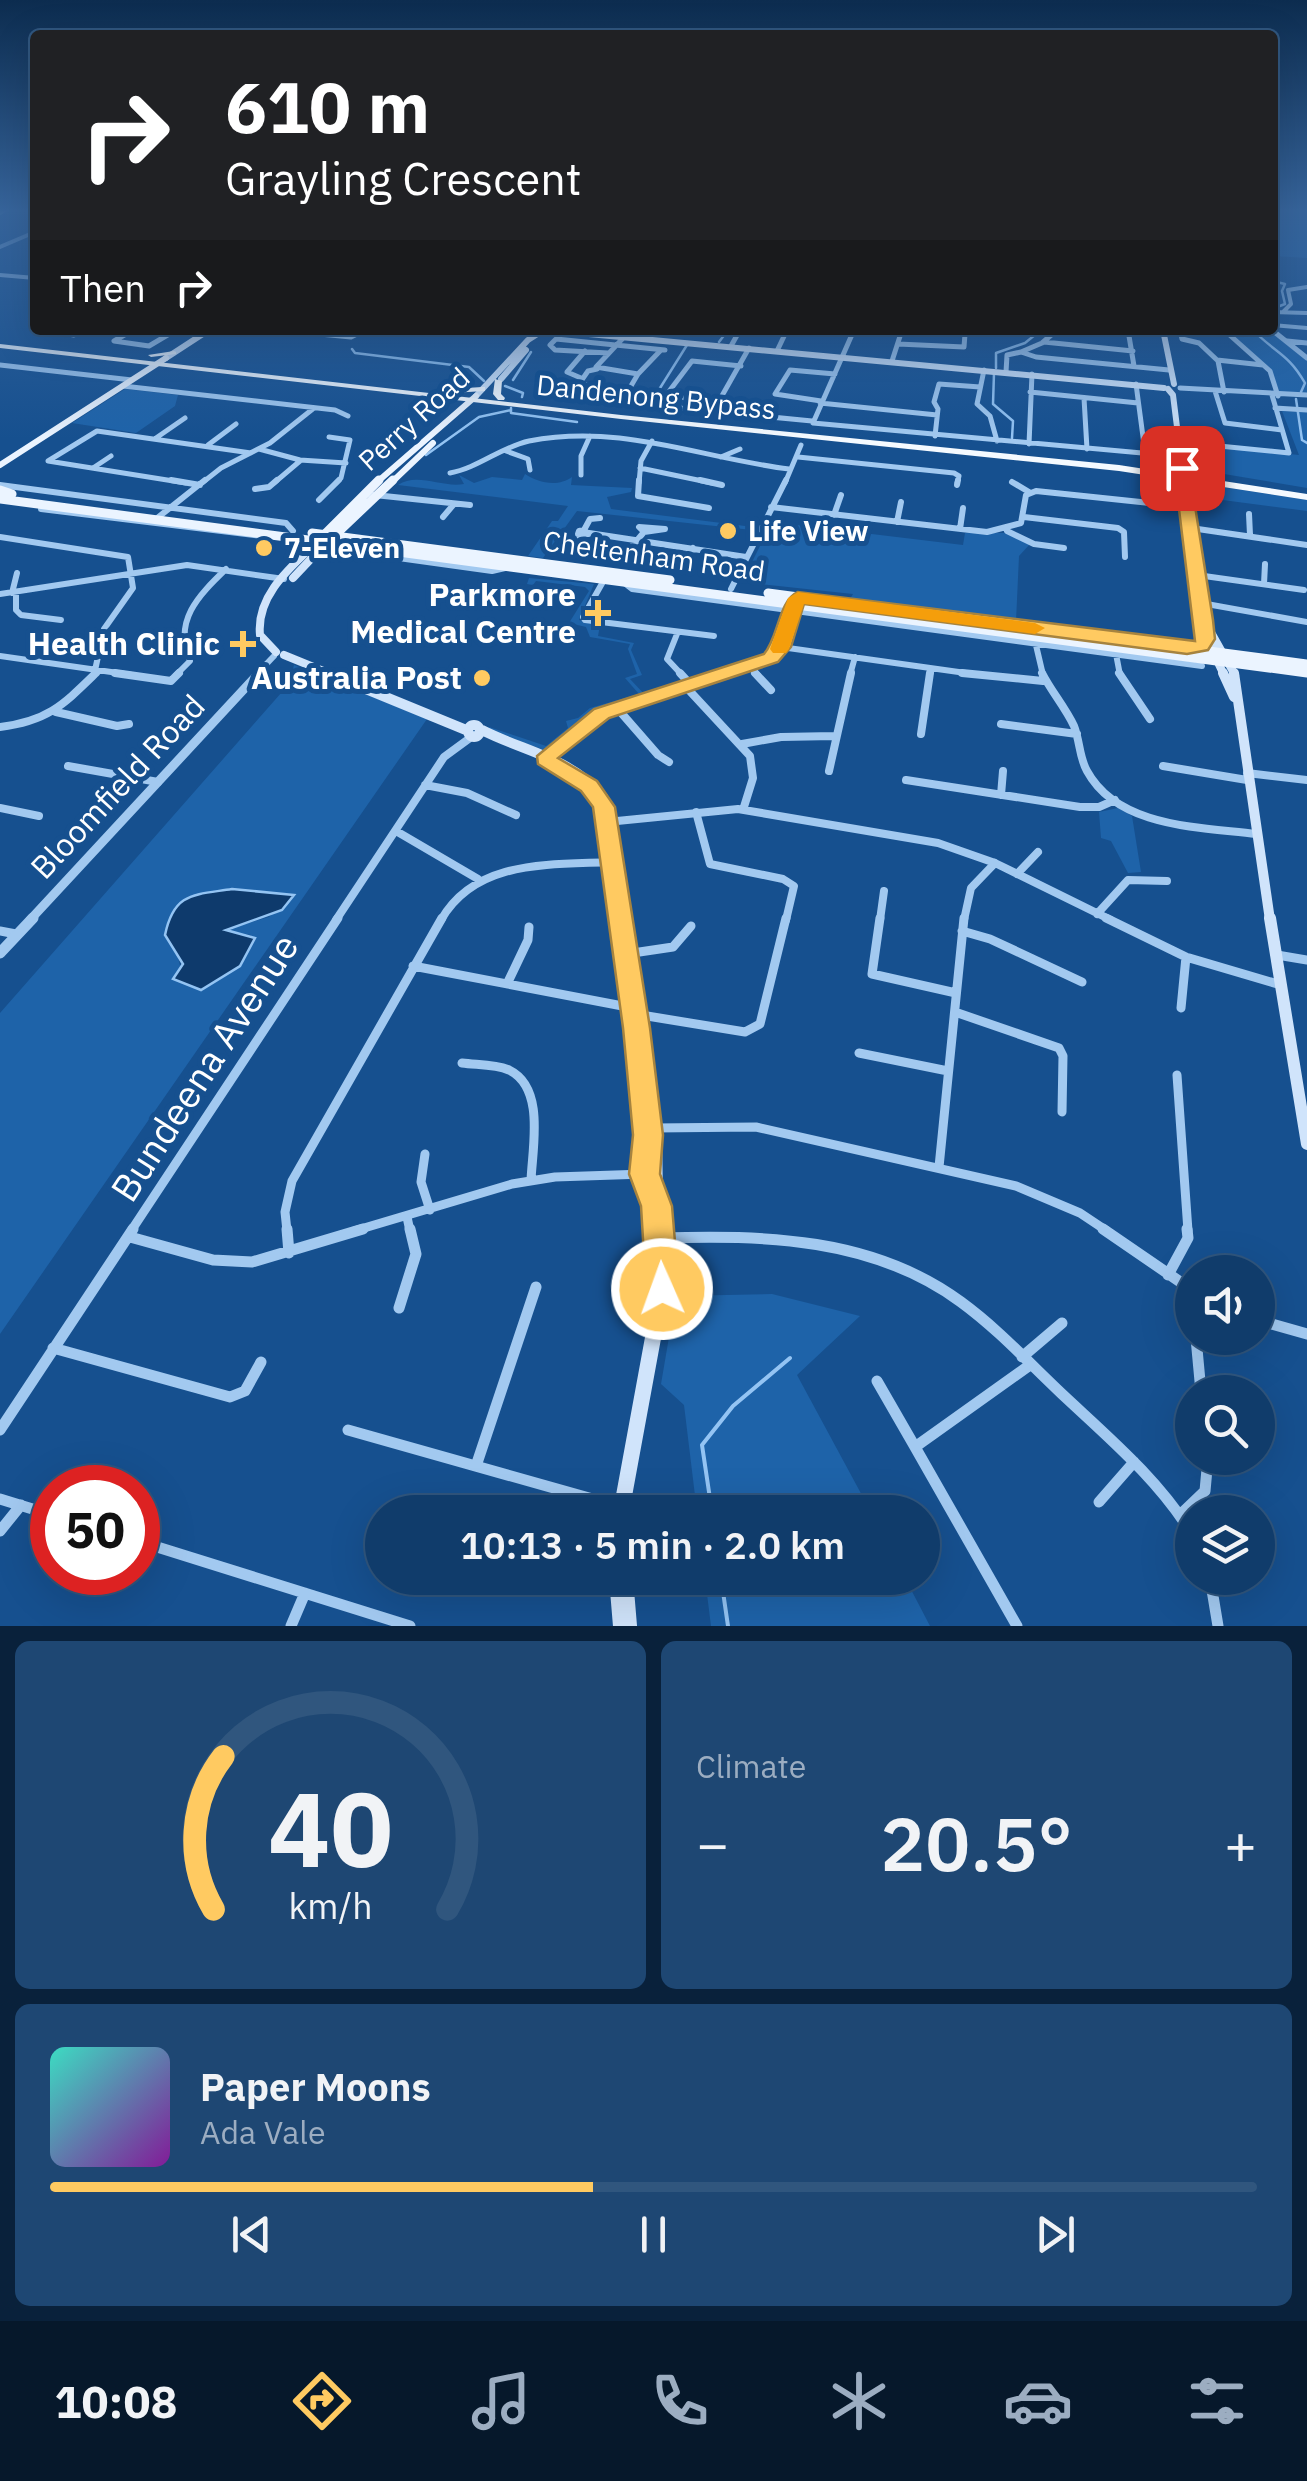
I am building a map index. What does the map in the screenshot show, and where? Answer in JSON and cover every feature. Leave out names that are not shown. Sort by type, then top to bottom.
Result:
[{"type":"highway","name":"Dandenong Bypass","points":[[0,343],[456,391],[528,406],[1168,474],[1182,465]]},
{"type":"highway","name":"Dandenong Bypass","points":[[0,343],[146,368],[167,358],[191,367],[457,398],[501,398],[1121,463],[1182,465],[1225,482],[1307,493]]},
{"type":"highway","points":[[146,368],[191,367]]},
{"type":"highway","points":[[498,381],[497,394],[501,398]]},
{"type":"highway","points":[[456,415],[460,402],[457,398]]},
{"type":"highway","name":"Dandenong Bypass","points":[[1182,465],[1199,473],[1307,493]]},
{"type":"highway","points":[[1182,465],[1199,473]]},
{"type":"main road","points":[[167,358],[202,335]]},
{"type":"main road","name":"Perry Road","points":[[327,537],[352,519],[538,335]]},
{"type":"main road","name":"Perry Road","points":[[327,537],[408,452],[498,381],[539,335]]},
{"type":"main road","points":[[617,335],[1171,384]]},
{"type":"main road","points":[[1164,335],[1206,639],[1236,677],[1246,776],[1307,1144]]},
{"type":"main road","points":[[0,465],[146,368]]},
{"type":"main road","name":"Cheltenham Road","points":[[0,494],[294,531],[370,549],[729,592],[1034,640],[1307,672]]},
{"type":"main road","name":"Cheltenham Road","points":[[0,494],[163,513],[274,536],[348,538],[604,580],[729,592]]},
{"type":"main road","points":[[348,538],[345,532],[352,519]]},
{"type":"main road","points":[[327,537],[260,610],[260,635],[278,654],[471,733],[551,755],[581,779],[605,815],[652,1132],[649,1171],[660,1238],[660,1305],[624,1495]]},
{"type":"main road","name":"Cheltenham Road","points":[[795,604],[1194,657]]},
{"type":"main road","points":[[1204,620],[1236,703]]},
{"type":"main road","points":[[1206,639],[1194,657],[1222,660]]},
{"type":"main road","name":"Cheltenham Road","points":[[1222,660],[1307,664]]},
{"type":"main road","points":[[1236,677],[1241,671],[1270,668]]},
{"type":"main road","points":[[619,1595],[621,1626]]},
{"type":"main road","points":[[627,1595],[630,1626]]},
{"type":"street","points":[[1284,311],[1291,304],[1288,290],[1307,287]]},
{"type":"street","points":[[1278,312],[1307,313]]},
{"type":"street","points":[[1278,328],[1307,328]]},
{"type":"street","points":[[1278,334],[1307,358]]},
{"type":"street","points":[[124,335],[114,341],[151,345],[168,335]]},
{"type":"street","points":[[731,346],[737,335]]},
{"type":"street","points":[[777,351],[785,335]]},
{"type":"street","points":[[812,422],[852,335]]},
{"type":"street","points":[[892,361],[901,335]]},
{"type":"street","points":[[898,344],[964,347],[964,335]]},
{"type":"street","points":[[1006,372],[1007,354],[1021,352],[1052,335]]},
{"type":"street","points":[[1128,335],[1134,366]]},
{"type":"street","points":[[1181,335],[1182,339],[1199,343],[1204,354],[1218,361],[1264,365]]},
{"type":"street","points":[[1182,465],[1202,444],[1289,452],[1275,408],[1270,371],[1230,335]]},
{"type":"street","points":[[581,378],[597,368],[621,336]]},
{"type":"street","points":[[581,378],[581,385],[628,390],[638,374],[663,350],[556,339],[550,346],[555,350],[608,353]]},
{"type":"street","points":[[1286,341],[1307,343]]},
{"type":"street","points":[[1044,342],[1133,350]]},
{"type":"street","points":[[667,396],[718,401],[750,348]]},
{"type":"street","points":[[581,378],[567,372],[585,351]]},
{"type":"street","points":[[1021,352],[1036,358],[1156,368],[1171,384],[1220,392],[1307,395]]},
{"type":"street","points":[[1218,361],[1225,423],[1282,430]]},
{"type":"street","points":[[741,366],[692,362],[658,406],[935,436],[1144,453],[1139,384]]},
{"type":"street","points":[[0,365],[132,380]]},
{"type":"street","points":[[597,368],[638,374]]},
{"type":"street","points":[[835,374],[790,370],[775,394],[937,415]]},
{"type":"street","points":[[984,370],[978,405],[990,416],[997,441]]},
{"type":"street","points":[[1030,444],[1032,374]]},
{"type":"street","points":[[935,436],[934,402],[939,384],[980,388]]},
{"type":"street","points":[[123,386],[314,408],[348,416]]},
{"type":"street","points":[[1030,392],[1138,403]]},
{"type":"street","points":[[1084,398],[1087,449]]},
{"type":"street","points":[[163,513],[314,408]]},
{"type":"street","points":[[1275,408],[1301,410]]},
{"type":"street","points":[[156,438],[185,418]]},
{"type":"street","points":[[208,444],[236,424]]},
{"type":"street","points":[[200,484],[48,461],[93,432],[208,444],[252,453]]},
{"type":"street","points":[[580,475],[581,456],[590,436]]},
{"type":"street","points":[[450,472],[466,470],[529,441],[590,436],[687,446],[720,458],[789,470]]},
{"type":"street","points":[[319,500],[341,478],[346,463],[350,440],[330,437]]},
{"type":"street","points":[[652,441],[640,468],[640,497],[709,508]]},
{"type":"street","points":[[729,592],[801,445]]},
{"type":"street","points":[[260,449],[300,460],[346,463]]},
{"type":"street","points":[[720,458],[740,449]]},
{"type":"street","points":[[506,450],[528,459],[530,470]]},
{"type":"street","points":[[94,468],[111,456]]},
{"type":"street","points":[[798,456],[956,474],[957,485]]},
{"type":"street","points":[[254,489],[269,487],[300,460]]},
{"type":"street","points":[[851,474],[855,462]]},
{"type":"street","points":[[640,468],[722,485]]},
{"type":"street","points":[[904,479],[906,468]]},
{"type":"street","points":[[1012,482],[1029,492],[1188,507]]},
{"type":"street","points":[[1062,484],[1062,494]]},
{"type":"street","points":[[1121,490],[1122,500]]},
{"type":"street","points":[[771,507],[960,530],[1006,530],[1021,524],[1029,492]]},
{"type":"street","name":"Cheltenham Road","points":[[0,494],[163,513]]},
{"type":"street","name":"Cheltenham Road","points":[[0,494],[259,539],[274,536]]},
{"type":"street","points":[[365,494],[472,506]]},
{"type":"street","points":[[834,515],[841,495]]},
{"type":"street","points":[[897,522],[902,502]]},
{"type":"street","points":[[441,517],[454,504]]},
{"type":"street","points":[[960,530],[964,508]]},
{"type":"street","points":[[1249,514],[1250,535]]},
{"type":"street","points":[[1024,517],[1118,528],[1124,532],[1125,557]]},
{"type":"street","points":[[1191,528],[1306,542]]},
{"type":"street","points":[[636,545],[644,532],[655,529]]},
{"type":"street","points":[[1006,530],[1034,544],[1064,548]]},
{"type":"street","points":[[584,533],[636,545],[693,548],[746,558]]},
{"type":"street","points":[[0,727],[26,724],[56,712],[98,672],[104,629],[131,592],[132,573],[128,557],[1,538]]},
{"type":"street","points":[[688,556],[693,548]]},
{"type":"street","points":[[1264,584],[1266,564]]},
{"type":"street","points":[[0,594],[188,565],[287,578]]},
{"type":"street","points":[[0,656],[162,682],[174,678],[190,661],[180,643],[181,624],[206,587],[226,569]]},
{"type":"street","points":[[17,573],[14,592],[16,610],[21,616],[61,620]]},
{"type":"street","points":[[1197,575],[1304,590]]},
{"type":"street","points":[[604,580],[582,618],[677,634],[714,636]]},
{"type":"street","name":"Cheltenham Road","points":[[623,582],[630,589],[795,604]]},
{"type":"street","points":[[1201,603],[1307,622]]},
{"type":"street","points":[[551,755],[593,718],[771,658],[781,647],[795,604]]},
{"type":"street","points":[[600,636],[607,624]]},
{"type":"street","points":[[677,634],[666,659],[742,744],[753,773],[743,810]]},
{"type":"street","points":[[1034,640],[1043,681],[1078,734],[1089,775],[1114,800],[1160,819],[1256,834]]},
{"type":"street","name":"Cheltenham Road","points":[[1034,640],[1116,654],[1194,657]]},
{"type":"street","points":[[781,647],[1043,681]]},
{"type":"street","name":"Bloomfield Road","points":[[0,953],[278,654]]},
{"type":"street","points":[[1116,654],[1120,680],[1142,702],[1150,719]]},
{"type":"street","points":[[829,771],[855,657]]},
{"type":"street","points":[[750,667],[771,690]]},
{"type":"street","points":[[921,734],[931,669]]},
{"type":"street","points":[[616,708],[669,762]]},
{"type":"street","points":[[56,712],[117,726],[129,724]]},
{"type":"street","points":[[1002,724],[1078,734]]},
{"type":"street","name":"Bundeena Avenue","points":[[0,1430],[425,786],[447,754],[471,733]]},
{"type":"street","points":[[742,744],[782,736],[834,736]]},
{"type":"street","points":[[68,766],[158,782]]},
{"type":"street","points":[[1163,766],[1307,780]]},
{"type":"street","points":[[1000,794],[1003,771]]},
{"type":"street","points":[[906,780],[1087,808],[1114,800]]},
{"type":"street","points":[[425,786],[466,793],[516,814]]},
{"type":"street","points":[[0,808],[39,816]]},
{"type":"street","points":[[605,815],[628,818],[743,810],[928,841],[994,863],[1191,959],[1280,982]]},
{"type":"street","points":[[414,966],[507,984],[635,1017],[656,1014],[745,1032],[760,1024],[794,886],[788,880],[710,864],[696,812]]},
{"type":"street","points":[[396,831],[478,880]]},
{"type":"street","points":[[1018,874],[1038,852]]},
{"type":"street","points":[[290,1253],[285,1212],[292,1182],[452,900],[478,880],[514,870],[612,862]]},
{"type":"street","points":[[938,1167],[968,894],[994,863]]},
{"type":"street","points":[[1098,914],[1128,880],[1167,881]]},
{"type":"street","points":[[884,891],[872,974],[956,993]]},
{"type":"street","points":[[626,954],[676,948],[686,941],[691,926]]},
{"type":"street","points":[[507,984],[528,940],[529,927]]},
{"type":"street","points":[[0,931],[16,934]]},
{"type":"street","points":[[962,931],[990,938],[1082,982]]},
{"type":"street","points":[[1276,955],[1307,960]]},
{"type":"street","points":[[1181,1008],[1191,959]]},
{"type":"street","points":[[955,1012],[1060,1048],[1064,1056],[1062,1112]]},
{"type":"street","points":[[858,1054],[948,1071]]},
{"type":"street","points":[[462,1063],[510,1070],[524,1080],[531,1098],[531,1180]]},
{"type":"street","points":[[1168,1276],[1188,1238],[1177,1074]]},
{"type":"street","points":[[652,1132],[756,1127],[1016,1186],[1060,1202],[1102,1226],[1175,1280]]},
{"type":"street","points":[[426,1154],[420,1182],[430,1210]]},
{"type":"street","points":[[130,1237],[227,1262],[252,1262],[531,1180],[649,1171]]},
{"type":"street","points":[[400,1308],[416,1254],[407,1217]]},
{"type":"street","points":[[660,1238],[776,1236],[880,1261],[943,1290],[1134,1462],[1175,1508]]},
{"type":"street","points":[[476,1466],[536,1287]]},
{"type":"street","points":[[915,1447],[1026,1361],[1062,1323]]},
{"type":"street","points":[[1275,1324],[1304,1332]]},
{"type":"street","points":[[53,1348],[230,1397],[245,1391],[261,1362]]},
{"type":"street","points":[[877,1381],[1016,1626]]},
{"type":"street","points":[[348,1430],[572,1495]]},
{"type":"street","points":[[1099,1502],[1134,1462]]},
{"type":"street","points":[[0,1528],[10,1502]]},
{"type":"street","points":[[160,1548],[410,1626]]},
{"type":"street","points":[[291,1626],[305,1593]]},
{"type":"street","points":[[1213,1595],[1218,1626]]},
{"type":"shaded area","points":[[1232,335],[1276,335],[1307,359],[1307,394],[1280,393],[1271,370]]},
{"type":"shaded area","points":[[125,389],[178,395],[175,406],[136,433],[72,423]]},
{"type":"shaded area","points":[[1282,411],[1307,412],[1307,488],[1200,470],[1191,444],[1299,455]]},
{"type":"shaded area","points":[[525,474],[547,483],[572,477],[571,485],[632,488],[631,492],[607,497],[611,509],[753,527],[752,530],[577,511],[543,558],[528,556],[552,521],[558,521],[568,506],[398,485],[413,480],[464,484],[459,475],[474,483],[492,477],[522,480]]},
{"type":"shaded area","points":[[1197,483],[1307,500],[1307,511],[1192,496],[1191,487]]},
{"type":"shaded area","points":[[772,522],[963,545],[965,533],[1007,533],[1030,544],[1019,556],[1016,621],[857,601],[850,599],[853,594],[742,582]]},
{"type":"shaded area","points":[[529,578],[594,584],[579,620],[600,625],[598,636],[634,643],[631,650],[642,675],[630,679],[646,696],[595,714],[550,752],[488,730],[489,727],[546,746],[568,728],[566,721],[578,718],[590,708],[639,694],[625,678],[637,674],[628,649],[630,644],[590,637],[586,627],[569,623],[589,591],[585,587],[536,581],[533,585],[538,586],[527,584]]},
{"type":"shaded area","points":[[294,665],[427,719],[0,1334],[0,1013],[289,684]],"holes":[[[232,889],[293,895],[269,917],[224,930],[251,935],[240,966],[202,990],[184,982],[176,949]]]},
{"type":"shaded area","points":[[1118,808],[1132,816],[1141,872],[1128,873],[1111,841],[1101,838],[1099,812]]},
{"type":"shaded area","points":[[232,889],[294,895],[282,910],[226,930],[255,938],[240,966],[201,990],[173,979],[183,964],[165,935],[174,911],[188,898]]},
{"type":"shaded area","points":[[772,1294],[860,1316],[797,1375],[862,1495],[695,1495],[684,1405],[661,1384],[676,1296]]},
{"type":"shaded area","points":[[707,1595],[914,1595],[930,1626],[711,1626]]},
{"type":"waterway","points":[[1278,307],[1285,304],[1284,287]]},
{"type":"waterway","points":[[719,342],[724,335]]},
{"type":"waterway","points":[[996,368],[996,353],[1025,343],[1035,335]]},
{"type":"waterway","points":[[1259,335],[1293,365],[1305,383],[1301,392]]},
{"type":"waterway","points":[[650,404],[687,345]]},
{"type":"waterway","points":[[352,349],[355,353],[469,367],[484,381]]},
{"type":"waterway","points":[[513,380],[531,352]]},
{"type":"waterway","points":[[994,373],[993,404],[1013,421],[1012,438]]},
{"type":"waterway","points":[[505,386],[523,393],[522,397]]},
{"type":"waterway","points":[[1296,399],[1302,440],[1307,443]]},
{"type":"waterway","points":[[426,455],[479,417],[511,410]]},
{"type":"waterway","points":[[511,410],[577,422]]},
{"type":"waterway","points":[[709,1495],[702,1445],[733,1406],[790,1358]]},
{"type":"waterway","points":[[723,1595],[728,1626]]},
{"type":"slow traffic","points":[[779,649],[798,598],[1035,628]]},
{"type":"place","name":"Life View","points":[[728,531]]},
{"type":"place","name":"7-Eleven","points":[[264,548]]},
{"type":"place","name":"Parkmore Medical Centre","points":[[598,613]]},
{"type":"place","name":"Health Clinic","points":[[243,644]]},
{"type":"place","name":"Australia Post","points":[[482,678]]},
{"type":"route","points":[[662,1289],[656,1206],[645,1174],[648,1135],[636,1028],[604,807],[589,786],[546,759],[547,756],[601,714],[771,658],[781,647],[798,598],[1187,648],[1202,646],[1206,639],[1204,620],[1182,468]]}]
